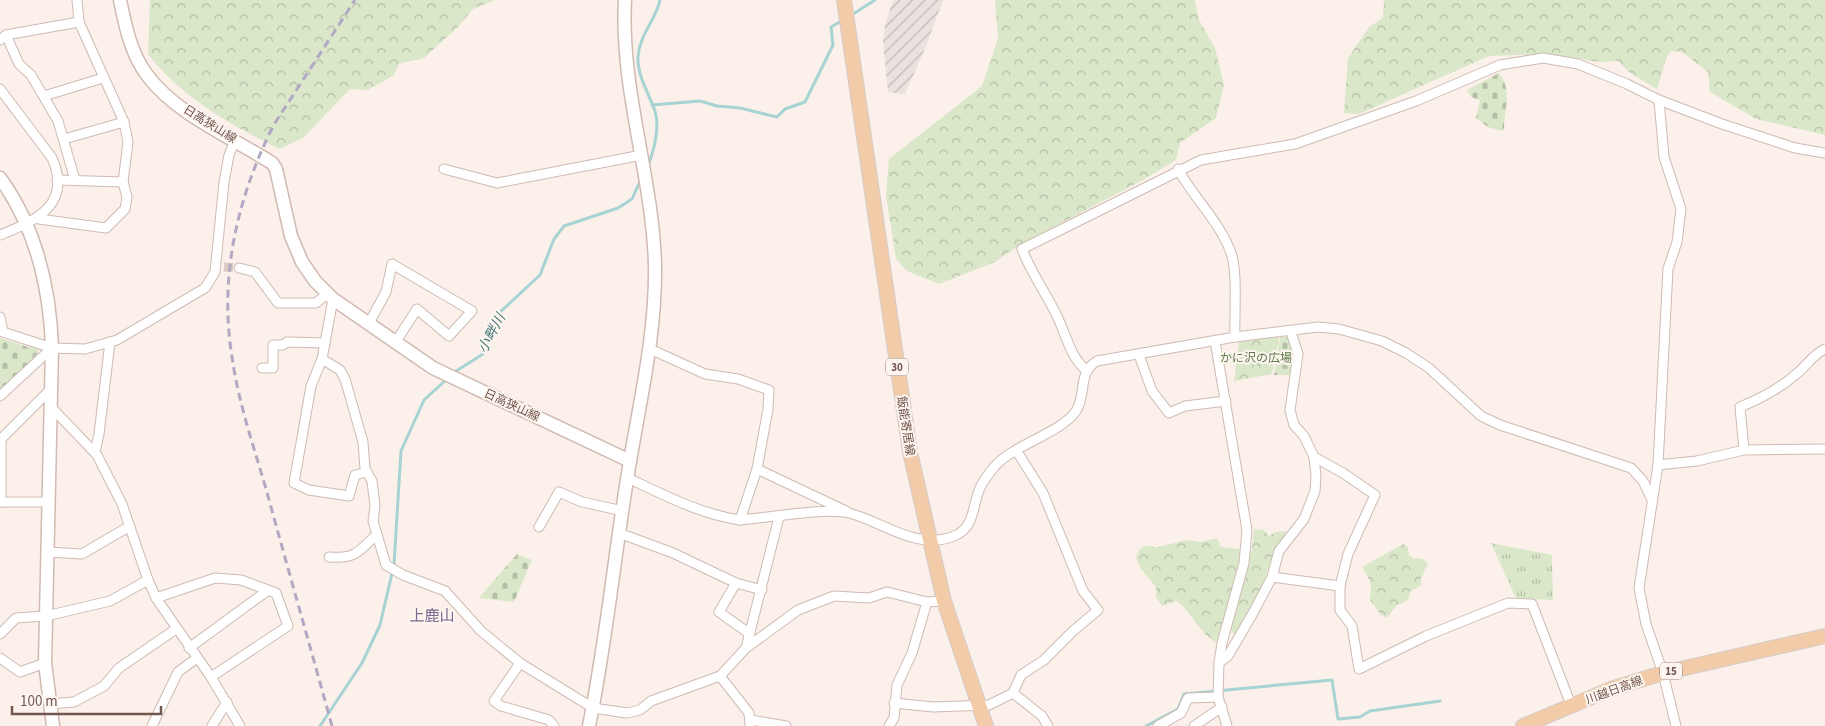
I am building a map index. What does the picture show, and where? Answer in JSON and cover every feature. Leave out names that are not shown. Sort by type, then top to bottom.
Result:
[{"type":"main road","name":"日高狭山線","points":[[120,0],[125,24],[134,51],[146,75],[164,94],[188,112],[272,163],[276,169],[291,236],[302,262],[330,297],[395,343],[444,373],[630,461]]},
{"type":"main road","points":[[589,726],[630,461],[650,349],[654,236],[626,60],[625,0]]},
{"type":"main road","name":"飯能寄居線","points":[[844,0],[908,443],[928,540],[944,601],[986,726]]},
{"type":"main road","points":[[0,178],[33,221],[47,289],[52,348],[45,663],[52,726]]},
{"type":"main road","name":"川越日高線","points":[[1523,726],[1571,705],[1663,673],[1825,636]]},
{"type":"street","points":[[33,221],[106,228],[126,209],[127,196],[123,182],[128,142],[124,122],[79,22],[76,0]]},
{"type":"street","points":[[75,180],[58,121],[31,75],[19,64],[3,38],[79,22]]},
{"type":"street","points":[[1086,370],[1078,364],[1057,316],[1022,250],[1178,169],[1201,160],[1295,144],[1416,101],[1500,65],[1543,58],[1578,64],[1660,100],[1795,148],[1825,153]]},
{"type":"street","points":[[44,96],[103,78]]},
{"type":"street","points":[[0,89],[52,158],[56,168],[57,180],[54,200],[50,208],[33,221],[0,235]]},
{"type":"street","points":[[1660,100],[1664,157],[1681,210],[1677,242],[1668,269],[1658,465],[1639,588],[1646,624],[1663,673],[1676,726]]},
{"type":"street","points":[[64,139],[124,122]]},
{"type":"street","points":[[0,317],[1,331],[52,348],[85,349],[110,342],[205,288],[220,267],[224,182],[229,155],[236,141]]},
{"type":"street","points":[[444,169],[497,183],[643,160]]},
{"type":"street","points":[[1178,169],[1185,182],[1195,192],[1232,255],[1235,337]]},
{"type":"street","points":[[57,180],[123,182]]},
{"type":"street","points":[[369,324],[386,292],[392,264],[472,311],[449,336],[417,309],[395,343]]},
{"type":"street","points":[[239,268],[254,272],[278,303],[316,303],[330,297],[322,359],[311,386],[294,483],[309,490],[349,496],[355,475],[367,472]]},
{"type":"street","points":[[757,469],[848,512],[914,539],[928,540],[953,536],[967,527],[972,518],[980,488],[994,466],[1016,450],[1063,423],[1075,413],[1079,404],[1086,370],[1097,361],[1235,337],[1291,332],[1318,327],[1339,329],[1382,340],[1428,368],[1481,416],[1522,433],[1578,449],[1631,468],[1643,481],[1652,500]]},
{"type":"street","points":[[1219,663],[1228,656],[1272,577],[1279,551],[1304,519],[1315,491],[1314,457],[1304,436],[1294,425],[1290,410],[1298,354],[1291,332]]},
{"type":"street","points":[[1215,341],[1247,530],[1247,543],[1219,663],[1218,697],[1228,726]]},
{"type":"street","points":[[95,452],[100,434],[110,342]]},
{"type":"street","points":[[262,368],[273,368],[273,345],[283,345],[287,342],[325,343]]},
{"type":"street","points":[[0,396],[52,348]]},
{"type":"street","points":[[650,349],[705,374],[738,379],[769,390],[768,409],[757,469],[748,502],[740,520]]},
{"type":"street","points":[[1744,450],[1740,408],[1770,395],[1797,374],[1816,353],[1825,349]]},
{"type":"street","points":[[1139,355],[1152,392],[1169,413],[1185,406],[1226,401]]},
{"type":"street","points":[[322,359],[340,370],[345,379],[363,442],[365,469],[372,481],[375,506],[373,521],[388,568],[445,591],[482,631],[520,663],[593,708],[627,713],[640,710],[651,702],[720,676],[746,648],[798,610],[834,596],[869,598],[887,592],[927,602],[944,601]]},
{"type":"street","points":[[49,502],[0,502],[1,439],[51,389]]},
{"type":"street","points":[[51,407],[95,452],[122,504],[156,598],[188,648],[211,677],[240,726]]},
{"type":"street","points":[[1658,465],[1697,461],[1744,450],[1825,449]]},
{"type":"street","points":[[894,703],[933,707],[989,705],[1012,693],[1021,675],[1044,660],[1073,631],[1098,610],[1083,591],[1042,493],[1016,450]]},
{"type":"street","points":[[1314,457],[1375,494],[1348,554],[1340,586],[1340,610],[1352,626],[1359,670],[1426,636],[1508,602],[1532,604],[1571,705]]},
{"type":"street","points":[[628,478],[678,502],[726,518],[740,520],[824,512],[848,512]]},
{"type":"street","points":[[539,527],[559,492],[582,502],[623,512]]},
{"type":"street","points":[[746,648],[780,517]]},
{"type":"street","points":[[47,552],[82,554],[130,526]]},
{"type":"street","points":[[619,533],[673,553],[736,583],[762,590]]},
{"type":"street","points":[[329,557],[344,558],[353,556],[377,534]]},
{"type":"street","points":[[1272,577],[1340,586]]},
{"type":"street","points":[[156,598],[215,578],[241,580],[276,594],[288,626],[211,677]]},
{"type":"street","points":[[0,634],[16,618],[46,616],[110,601],[148,580]]},
{"type":"street","points":[[736,583],[719,612],[750,634]]},
{"type":"street","points":[[188,648],[267,591]]},
{"type":"street","points":[[889,726],[894,718],[897,685],[912,653],[927,602]]},
{"type":"street","points":[[50,704],[74,702],[104,686],[119,668],[176,629]]},
{"type":"street","points":[[0,658],[20,672],[45,663]]},
{"type":"street","points":[[152,726],[178,672],[197,658]]},
{"type":"street","points":[[520,663],[494,701],[501,706],[549,720],[554,726]]},
{"type":"street","points":[[720,676],[749,713],[751,723],[786,726]]},
{"type":"street","points":[[1012,693],[1042,716],[1048,726]]},
{"type":"street","points":[[1158,726],[1181,714],[1188,698],[1218,697]]},
{"type":"street","points":[[212,726],[227,702]]},
{"type":"street","points":[[1194,726],[1222,707]]},
{"type":"shaded area","points":[[893,0],[943,0],[927,44],[905,94],[888,92],[883,42],[885,25]]},
{"type":"green space","points":[[150,0],[495,0],[473,9],[457,28],[424,58],[399,64],[393,76],[368,90],[350,89],[303,138],[279,149],[225,120],[191,97],[148,54]]},
{"type":"green space","points":[[995,0],[1195,0],[1199,20],[1215,48],[1224,85],[1216,118],[1180,143],[1176,160],[1141,181],[1021,244],[995,262],[939,284],[907,271],[896,259],[886,196],[889,159],[982,86],[998,39]]},
{"type":"green space","points":[[1384,0],[1825,0],[1825,135],[1756,119],[1710,92],[1708,72],[1682,52],[1670,51],[1657,89],[1630,73],[1618,61],[1599,62],[1549,54],[1489,56],[1359,114],[1344,113],[1348,58],[1369,27],[1383,18]]},
{"type":"green space","points":[[1499,73],[1506,86],[1507,93],[1504,130],[1502,131],[1488,127],[1476,118],[1480,100],[1471,97],[1467,90]]},
{"type":"green space","name":"かに沢の広場","points":[[1279,337],[1272,374],[1234,381],[1239,341]]},
{"type":"green space","points":[[1280,337],[1288,337],[1294,353],[1291,375],[1274,375]]},
{"type":"green space","points":[[0,338],[28,347],[38,347],[38,353],[0,391]]},
{"type":"green space","points":[[1254,529],[1264,530],[1269,536],[1275,532],[1285,531],[1288,536],[1276,546],[1260,592],[1235,635],[1231,630],[1252,549]]},
{"type":"green space","points":[[1217,538],[1221,547],[1239,549],[1241,555],[1238,575],[1216,643],[1205,634],[1182,605],[1176,601],[1162,606],[1156,597],[1156,587],[1141,569],[1136,558],[1139,550],[1145,546],[1158,547],[1187,540],[1200,542]]},
{"type":"green space","points":[[1491,543],[1552,555],[1553,600],[1516,598]]},
{"type":"green space","points":[[1403,544],[1408,547],[1409,555],[1414,559],[1422,559],[1428,564],[1421,578],[1421,585],[1410,592],[1408,600],[1396,606],[1387,618],[1381,615],[1370,600],[1370,583],[1362,567]]},
{"type":"green space","points":[[517,554],[532,560],[514,602],[479,598]]},
{"type":"waterway","name":"小畔川","points":[[647,167],[656,139],[657,124],[655,111],[641,78],[638,57],[641,42],[660,0]]},
{"type":"waterway","points":[[850,16],[875,0]]},
{"type":"waterway","points":[[652,105],[700,101],[777,117],[785,109],[805,102],[833,45],[831,27],[843,20]]},
{"type":"waterway","name":"小畔川","points":[[453,373],[483,354],[498,314],[540,275],[554,239],[564,226],[618,208],[632,199],[641,179]]},
{"type":"waterway","name":"小畔川","points":[[320,726],[362,663],[380,625],[394,565],[401,451],[424,400],[447,379]]},
{"type":"waterway","points":[[1146,726],[1178,709],[1184,694],[1332,680],[1338,719],[1360,717],[1370,711],[1440,701]]},
{"type":"tunnel","points":[[224,267],[239,268]]},
{"type":"railway","points":[[332,726],[239,395],[232,357],[228,297],[234,238],[241,210],[260,154],[273,126],[355,0]]},
{"type":"district","name":"上鹿山","points":[[432,616]]}]
